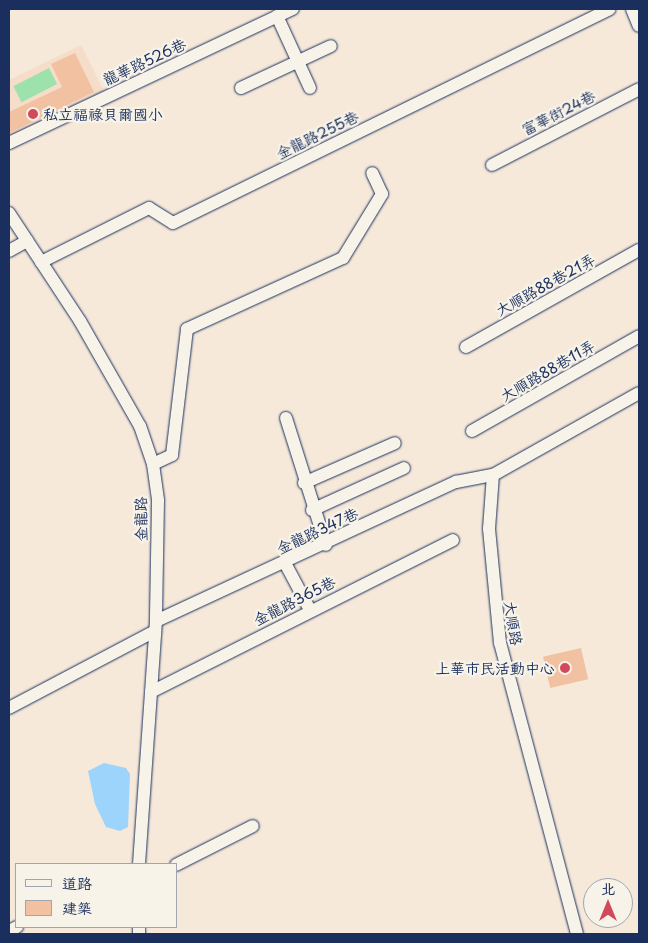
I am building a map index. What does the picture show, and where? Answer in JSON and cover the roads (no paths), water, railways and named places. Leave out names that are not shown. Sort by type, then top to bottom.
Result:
[{"type":"street","name":"龍華路526巷","points":[[9,144],[293,9]]},
{"type":"street","name":"金龍路255巷","points":[[41,262],[149,208],[173,223],[609,9]]},
{"type":"street","points":[[632,9],[639,26]]},
{"type":"street","points":[[277,16],[310,88]]},
{"type":"street","points":[[241,88],[331,46]]},
{"type":"street","name":"富華街24巷","points":[[492,165],[639,88]]},
{"type":"street","points":[[153,464],[172,455],[187,329],[343,258],[382,194],[372,173]]},
{"type":"street","name":"金龍路","points":[[9,213],[41,262],[140,426],[153,464],[158,501],[155,626],[139,863]]},
{"type":"street","points":[[9,251],[28,241]]},
{"type":"street","name":"大順路88巷21弄","points":[[466,347],[639,250]]},
{"type":"street","name":"大順路88巷11弄","points":[[472,431],[639,336]]},
{"type":"street","points":[[493,475],[639,393]]},
{"type":"street","points":[[286,418],[312,510],[326,546]]},
{"type":"street","points":[[304,483],[395,443]]},
{"type":"street","points":[[312,510],[404,468]]},
{"type":"street","name":"金龍路347巷","points":[[9,708],[155,626],[285,563],[326,546],[456,482],[493,475]]},
{"type":"street","name":"大順路","points":[[493,475],[489,529],[500,643],[577,934]]},
{"type":"street","name":"金龍路365巷","points":[[151,692],[310,610],[453,540]]},
{"type":"street","points":[[285,563],[310,610]]},
{"type":"street","points":[[178,864],[253,826]]},
{"type":"water","points":[[104,763],[126,768],[130,774],[128,827],[120,831],[106,827],[95,804],[88,771]]},
{"type":"place","name":"私立福祿貝爾國小","points":[[33,114]]},
{"type":"place","name":"上華市民活動中心","points":[[565,668]]}]
